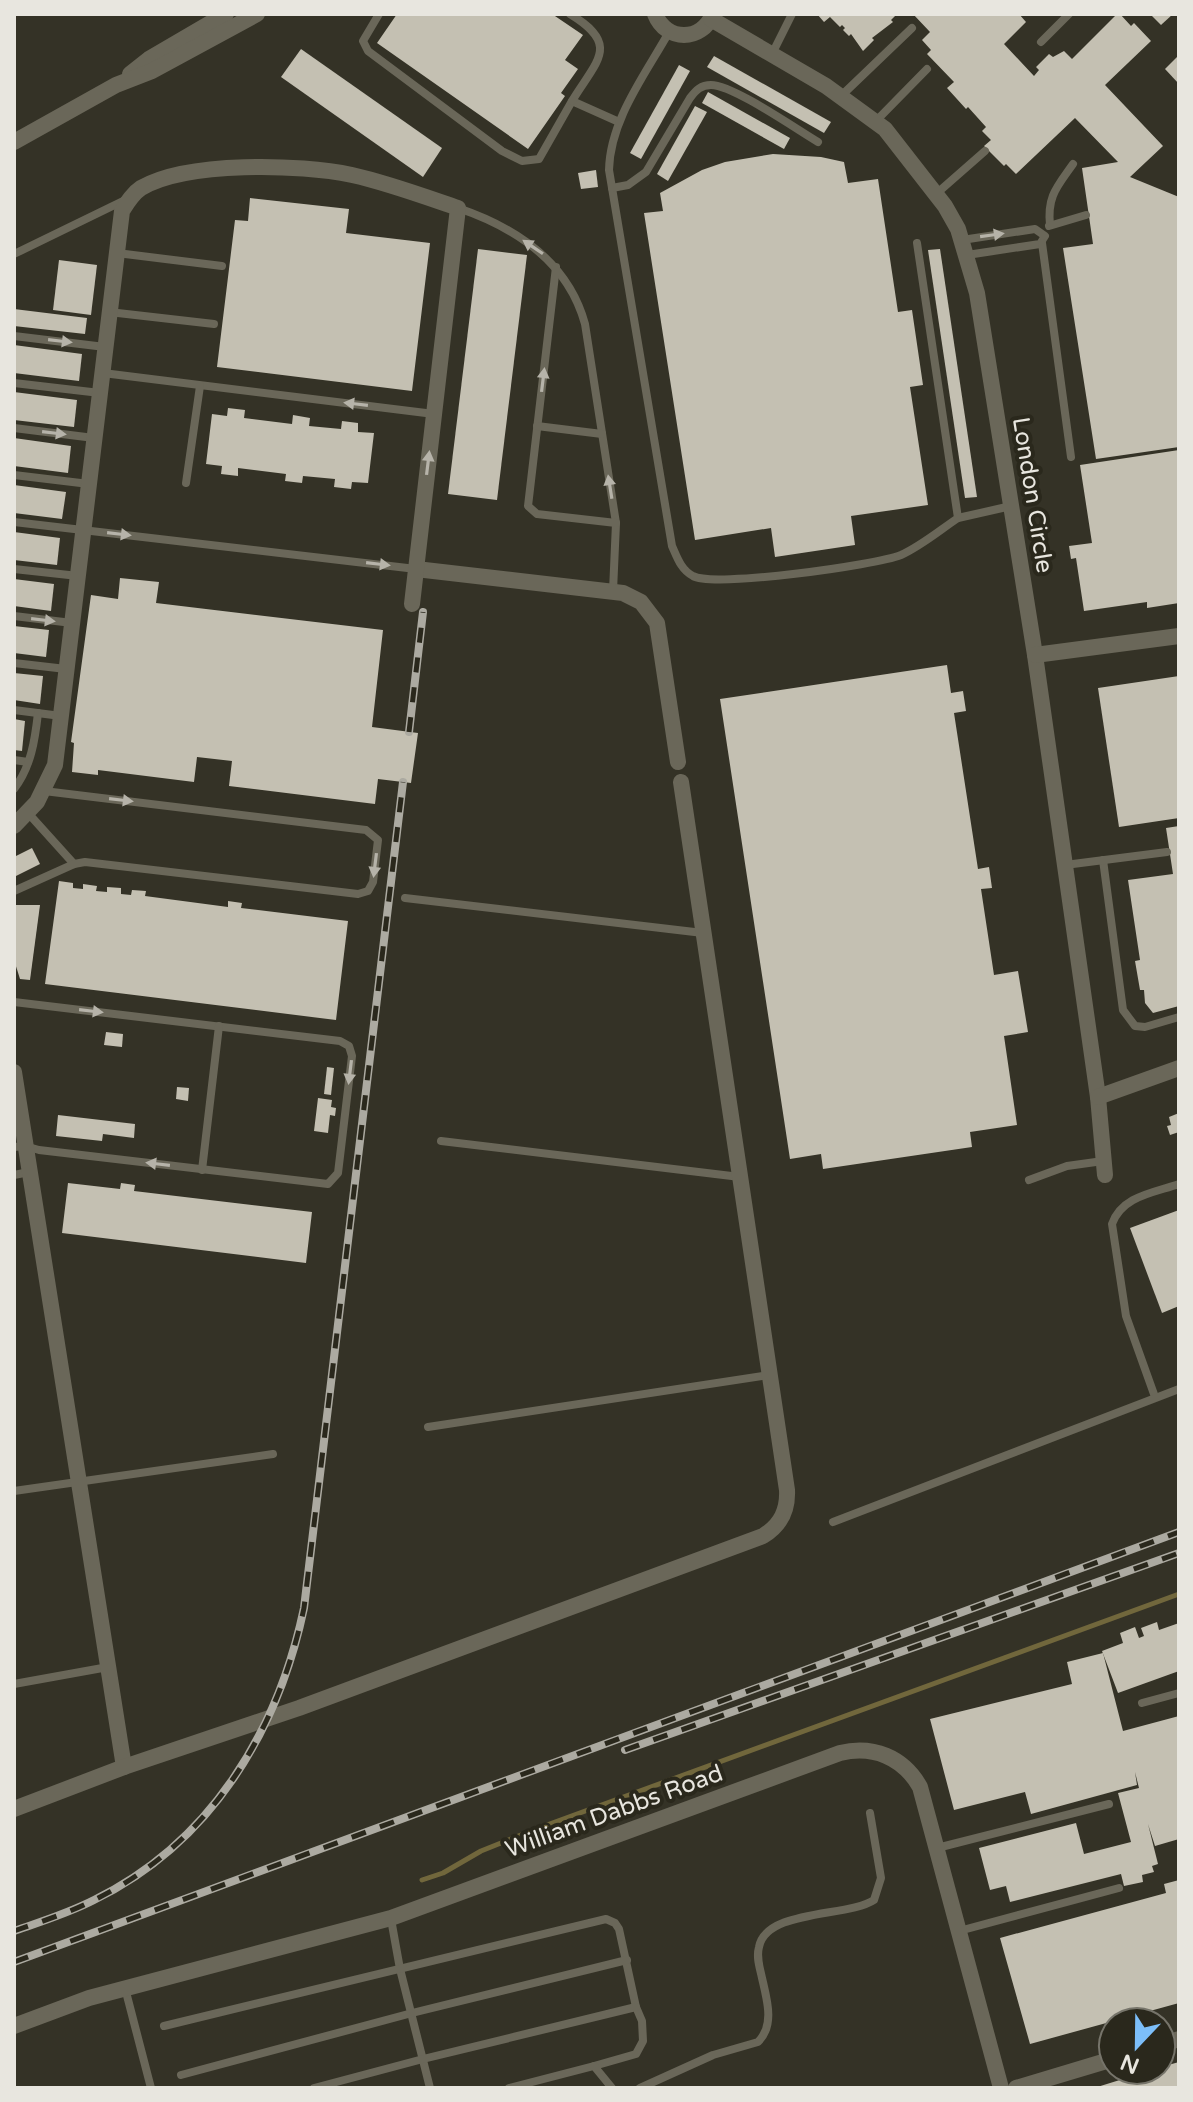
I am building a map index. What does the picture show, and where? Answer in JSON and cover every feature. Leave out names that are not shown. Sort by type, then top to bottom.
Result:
[{"type":"street","points":[[116,85],[149,59],[226,14]]},
{"type":"street","points":[[14,142],[116,85],[152,71],[257,14]]},
{"type":"street","points":[[655,14],[669,32],[684,36],[696,34],[712,17]]},
{"type":"street","name":"London Circle","points":[[712,17],[841,96],[885,129],[935,194],[958,229],[965,247],[977,293],[1035,655],[1098,1097],[1104,1168]]},
{"type":"street","points":[[14,826],[44,791],[55,765],[122,211],[139,190],[179,174],[209,169],[292,169],[350,175],[458,208],[412,604]]},
{"type":"street","points":[[416,569],[623,593],[641,602],[657,623],[678,762]]},
{"type":"street","points":[[1035,655],[1179,636]]},
{"type":"street","points":[[14,1809],[124,1767],[299,1708],[771,1531],[782,1518],[788,1500],[681,782]]},
{"type":"street","points":[[1098,1097],[1179,1068]]},
{"type":"street","points":[[14,1072],[22,1174],[78,1483],[124,1767]]},
{"type":"street","name":"William Dabbs Road","points":[[14,2026],[89,1998],[391,1918],[851,1751],[886,1755],[909,1771],[920,1787],[1001,2088]]},
{"type":"street","points":[[1016,2088],[1097,2064]]},
{"type":"lane","points":[[379,14],[363,41],[368,51],[502,151],[522,161],[539,159],[601,49],[594,31],[570,14]]},
{"type":"lane","points":[[772,54],[792,14]]},
{"type":"lane","points":[[1041,42],[1069,14]]},
{"type":"lane","points":[[841,96],[912,28]]},
{"type":"lane","points":[[669,32],[619,122],[610,155],[612,188],[672,546],[684,569],[704,580],[720,581],[897,556],[958,518],[1011,506]]},
{"type":"lane","points":[[875,122],[927,69]]},
{"type":"lane","points":[[612,188],[628,185],[646,172],[696,89],[708,85],[731,90],[818,142]]},
{"type":"lane","points":[[572,101],[619,122]]},
{"type":"lane","points":[[935,194],[985,151]]},
{"type":"lane","points":[[1050,225],[1048,206],[1051,198],[1073,164]]},
{"type":"lane","points":[[14,254],[130,198]]},
{"type":"lane","points":[[458,208],[485,217],[539,250],[574,292],[585,324],[616,523],[613,592]]},
{"type":"lane","points":[[1042,232],[1050,225],[1086,215]]},
{"type":"lane","points":[[965,247],[1035,229],[1045,236],[1042,243],[1071,457]]},
{"type":"lane","points":[[917,243],[958,518]]},
{"type":"lane","points":[[965,247],[1042,243]]},
{"type":"lane","points":[[117,253],[222,266]]},
{"type":"lane","points":[[556,267],[528,502],[530,509],[537,514],[616,523]]},
{"type":"lane","points":[[109,312],[214,324]]},
{"type":"lane","points":[[14,336],[105,347]]},
{"type":"lane","points":[[102,373],[434,414]]},
{"type":"lane","points":[[14,383],[100,393]]},
{"type":"lane","points":[[186,483],[200,386]]},
{"type":"lane","points":[[537,426],[602,434]]},
{"type":"lane","points":[[14,428],[94,438]]},
{"type":"lane","points":[[14,475],[89,484]]},
{"type":"lane","points":[[14,522],[416,569]]},
{"type":"lane","points":[[14,569],[78,576]]},
{"type":"lane","points":[[14,616],[72,623]]},
{"type":"lane","points":[[14,663],[66,669]]},
{"type":"lane","points":[[14,710],[61,716]]},
{"type":"lane","points":[[14,789],[25,774],[38,713]]},
{"type":"lane","points":[[14,760],[28,762]]},
{"type":"lane","points":[[14,891],[74,864],[103,863],[364,893],[373,882],[378,840],[366,830],[44,791]]},
{"type":"lane","points":[[28,813],[74,864]]},
{"type":"lane","points":[[1065,865],[1167,852]]},
{"type":"lane","points":[[1103,860],[1123,1010],[1135,1026],[1145,1027],[1179,1017]]},
{"type":"lane","points":[[405,898],[703,933]]},
{"type":"lane","points":[[14,1002],[345,1043],[352,1051],[338,1173],[328,1184],[20,1147]]},
{"type":"lane","points":[[202,1170],[219,1026]]},
{"type":"lane","points":[[441,1141],[740,1177]]},
{"type":"lane","points":[[1029,1180],[1067,1166],[1104,1168]]},
{"type":"lane","points":[[1155,1397],[1126,1316],[1112,1224],[1116,1212],[1132,1199],[1179,1184]]},
{"type":"lane","points":[[428,1427],[770,1375]]},
{"type":"lane","points":[[833,1522],[1179,1389]]},
{"type":"lane","points":[[14,1491],[273,1454]]},
{"type":"lane","points":[[14,1684],[108,1667]]},
{"type":"lane","points":[[1142,1703],[1179,1693]]},
{"type":"lane","points":[[936,1848],[1109,1804]]},
{"type":"lane","points":[[640,2088],[713,2055],[758,2042],[764,2037],[769,2012],[759,1962],[759,1944],[778,1927],[820,1912],[860,1907],[874,1900],[881,1878],[870,1813]]},
{"type":"lane","points":[[958,1932],[1119,1888]]},
{"type":"lane","points":[[391,1918],[400,1969],[430,2088]]},
{"type":"lane","points":[[164,2026],[606,1919],[615,1923],[643,2031],[639,2050],[632,2056],[509,2088]]},
{"type":"lane","points":[[181,2075],[627,1960]]},
{"type":"lane","points":[[125,1988],[151,2088]]},
{"type":"lane","points":[[314,2088],[636,2007]]},
{"type":"lane","points":[[594,2066],[612,2088]]},
{"type":"building","points":[[397,14],[552,14],[583,35],[565,60],[578,69],[561,93],[565,96],[528,149],[377,43]]},
{"type":"building","points":[[817,14],[897,14],[891,20],[893,22],[872,38],[874,40],[863,51],[842,25],[840,27],[830,17],[824,22]]},
{"type":"building","points":[[913,14],[1019,14],[1026,22],[1004,44],[1034,76],[1039,70],[1036,67],[1049,54],[1053,57],[1064,51],[1072,59],[1117,14],[1131,26],[1134,23],[1151,41],[1105,85],[1163,146],[1130,177],[1179,197],[1179,447],[1096,459],[1063,248],[1093,244],[1082,168],[1118,162],[1075,118],[1016,174],[1006,164],[1004,166],[984,146],[991,140],[982,131],[986,127],[947,88],[954,82],[927,54],[931,50],[922,40],[930,32]]},
{"type":"building","points":[[1150,14],[1173,14],[1161,25]]},
{"type":"building","points":[[301,49],[442,148],[423,177],[281,77]]},
{"type":"building","points":[[1179,55],[1179,84],[1165,69]]},
{"type":"building","points":[[714,56],[831,122],[824,133],[707,67]]},
{"type":"building","points":[[679,65],[690,71],[641,159],[630,153]]},
{"type":"building","points":[[708,92],[790,138],[784,149],[702,103]]},
{"type":"building","points":[[695,106],[707,112],[668,181],[657,174]]},
{"type":"building","points":[[773,154],[844,162],[848,183],[878,179],[898,312],[912,310],[923,385],[910,387],[928,505],[851,516],[855,545],[775,557],[771,528],[695,540],[644,213],[663,211],[660,193],[702,170],[725,162]]},
{"type":"building","points":[[596,170],[598,187],[581,189],[578,173]]},
{"type":"building","points":[[250,198],[349,209],[346,233],[430,243],[412,391],[217,367],[235,220],[248,221]]},
{"type":"building","points":[[478,249],[527,255],[497,500],[448,494]]},
{"type":"building","points":[[940,249],[977,497],[965,498],[928,250]]},
{"type":"building","points":[[59,260],[97,265],[91,315],[53,310]]},
{"type":"building","points":[[14,309],[87,318],[85,334],[14,326]]},
{"type":"building","points":[[14,345],[82,354],[79,381],[14,373]]},
{"type":"building","points":[[14,392],[77,400],[74,427],[14,420]]},
{"type":"building","points":[[228,408],[245,410],[244,418],[292,424],[293,415],[310,418],[309,426],[341,429],[342,421],[358,423],[358,432],[374,433],[368,483],[352,482],[351,489],[334,487],[335,479],[303,476],[302,483],[285,481],[286,474],[238,468],[238,476],[221,474],[222,466],[206,464],[212,414],[227,416]]},
{"type":"building","points":[[14,438],[71,446],[68,473],[14,466]]},
{"type":"building","points":[[1179,450],[1179,603],[1147,608],[1147,602],[1084,611],[1076,558],[1071,559],[1069,546],[1092,543],[1080,465]]},
{"type":"building","points":[[14,485],[66,492],[62,519],[14,513]]},
{"type":"building","points":[[14,532],[60,538],[57,565],[14,560]]},
{"type":"building","points":[[120,578],[159,582],[156,603],[383,630],[372,727],[418,733],[411,783],[378,779],[375,804],[229,786],[232,761],[197,757],[194,782],[98,770],[98,775],[72,772],[74,743],[71,742],[91,595],[118,599]]},
{"type":"building","points":[[14,579],[54,584],[51,611],[14,606]]},
{"type":"building","points":[[14,626],[49,630],[46,657],[14,653]]},
{"type":"building","points":[[947,665],[951,693],[963,691],[966,711],[954,713],[978,869],[989,867],[992,888],[981,889],[994,975],[1018,971],[1028,1032],[1004,1036],[1017,1125],[970,1132],[972,1147],[823,1169],[821,1154],[790,1159],[720,699]]},
{"type":"building","points":[[14,673],[43,676],[40,704],[14,700]]},
{"type":"building","points":[[1179,676],[1179,818],[1119,827],[1098,688]]},
{"type":"building","points":[[14,719],[25,721],[22,751],[14,750]]},
{"type":"building","points":[[1179,826],[1179,1006],[1153,1013],[1145,1003],[1144,990],[1140,990],[1135,961],[1140,960],[1128,880],[1173,874],[1166,828]]},
{"type":"building","points":[[32,848],[40,864],[14,877],[14,857]]},
{"type":"building","points":[[59,881],[73,883],[73,888],[83,889],[83,884],[97,886],[96,891],[107,892],[107,887],[121,888],[121,894],[131,895],[132,890],[146,891],[145,896],[228,907],[228,901],[242,903],[241,908],[348,921],[336,1020],[45,984]]},
{"type":"building","points":[[15,905],[40,905],[30,980],[20,979],[14,960]]},
{"type":"building","points":[[106,1032],[123,1034],[122,1047],[104,1045]]},
{"type":"building","points":[[327,1067],[334,1068],[331,1095],[324,1094]]},
{"type":"building","points":[[177,1087],[189,1088],[188,1101],[176,1099]]},
{"type":"building","points":[[318,1098],[332,1100],[331,1107],[336,1108],[335,1116],[330,1115],[328,1133],[314,1131]]},
{"type":"building","points":[[1179,1113],[1179,1132],[1170,1135],[1167,1126],[1171,1125],[1169,1117]]},
{"type":"building","points":[[58,1115],[135,1124],[134,1138],[103,1134],[102,1141],[56,1136]]},
{"type":"building","points":[[68,1183],[120,1189],[121,1183],[135,1185],[134,1191],[312,1212],[306,1263],[62,1233]]},
{"type":"building","points":[[1179,1210],[1179,1306],[1162,1313],[1130,1228]]},
{"type":"building","points":[[1157,1622],[1159,1630],[1179,1623],[1179,1671],[1118,1693],[1102,1651],[1123,1643],[1120,1633],[1135,1627],[1139,1638],[1144,1636],[1141,1628]]},
{"type":"building","points":[[1103,1653],[1123,1731],[1179,1716],[1179,1839],[1155,1846],[1148,1824],[1158,1864],[1152,1866],[1154,1872],[1142,1875],[1143,1882],[1124,1886],[1121,1874],[1010,1902],[1006,1886],[990,1890],[979,1848],[1076,1823],[1084,1854],[1131,1842],[1118,1793],[1139,1788],[1135,1772],[1137,1785],[1031,1814],[1025,1792],[954,1810],[930,1719],[1072,1684],[1067,1662]]},
{"type":"building","points":[[1179,1880],[1179,2003],[1168,2006],[1097,2006],[1097,2026],[1030,2044],[1000,1938],[1166,1893],[1164,1884]]},
{"type":"building","points":[[1177,2063],[1179,2088],[1094,2088],[1177,2086]]},
{"type":"waterway","points":[[422,1880],[536,1829],[1179,1594]]},
{"type":"railway","points":[[409,732],[423,612]]},
{"type":"railway","points":[[14,1931],[94,1900],[136,1876],[173,1848],[205,1815],[233,1779],[277,1698],[292,1654],[304,1608],[403,782]]},
{"type":"railway","points":[[14,1962],[1179,1532]]},
{"type":"railway","points":[[625,1750],[1179,1553]]}]
